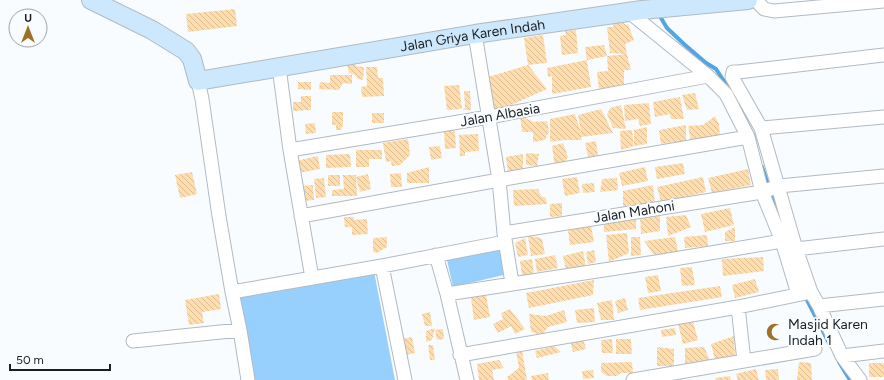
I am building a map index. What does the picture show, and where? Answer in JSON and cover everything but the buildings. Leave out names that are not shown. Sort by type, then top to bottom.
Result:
[{"type":"street","points":[[91,0],[152,30],[186,51],[192,59],[202,99],[219,216],[248,380]]},
{"type":"street","name":"Jalan Griya Karen Indah","points":[[198,81],[475,34],[668,5],[748,0]]},
{"type":"street","points":[[756,0],[764,9],[774,11],[884,1]]},
{"type":"street","points":[[636,11],[708,76],[726,94],[751,124]]},
{"type":"street","points":[[475,34],[499,180],[504,237],[512,284]]},
{"type":"street","points":[[805,293],[796,249],[778,187],[732,77],[734,72],[884,55]]},
{"type":"street","points":[[279,67],[290,150],[312,278]]},
{"type":"street","name":"Jalan Albasia","points":[[290,150],[489,117],[708,76]]},
{"type":"street","points":[[751,124],[884,117]]},
{"type":"street","points":[[751,124],[748,137],[763,192],[782,241],[805,293],[819,306],[842,356],[860,380]]},
{"type":"street","points":[[301,216],[748,137]]},
{"type":"street","name":"Jalan Mahoni","points":[[232,292],[382,266],[436,255],[504,237],[763,192],[778,187],[884,176]]},
{"type":"street","points":[[796,249],[884,239]]},
{"type":"street","points":[[447,294],[782,241]]},
{"type":"street","points":[[436,255],[447,294],[467,380]]},
{"type":"street","points":[[382,266],[405,380]]},
{"type":"street","points":[[460,355],[738,307],[805,293]]},
{"type":"street","points":[[819,306],[884,299]]},
{"type":"street","points":[[738,307],[744,361]]},
{"type":"street","points":[[134,341],[240,330]]},
{"type":"street","points":[[633,380],[815,349]]},
{"type":"street","points":[[842,356],[884,351]]},
{"type":"shaded area","points":[[500,237],[508,274],[453,287],[445,251]]},
{"type":"shaded area","points":[[373,266],[395,380],[252,380],[236,289]]},
{"type":"waterway","points":[[658,13],[667,28],[706,63],[716,69],[729,89]]},
{"type":"waterway","points":[[739,106],[746,119]]},
{"type":"waterway","points":[[762,167],[780,219]]},
{"type":"waterway","points":[[805,296],[830,345]]},
{"type":"waterway","points":[[839,362],[850,380]]},
{"type":"place","name":"Masjid Karen Indah 1","points":[[775,332]]}]
